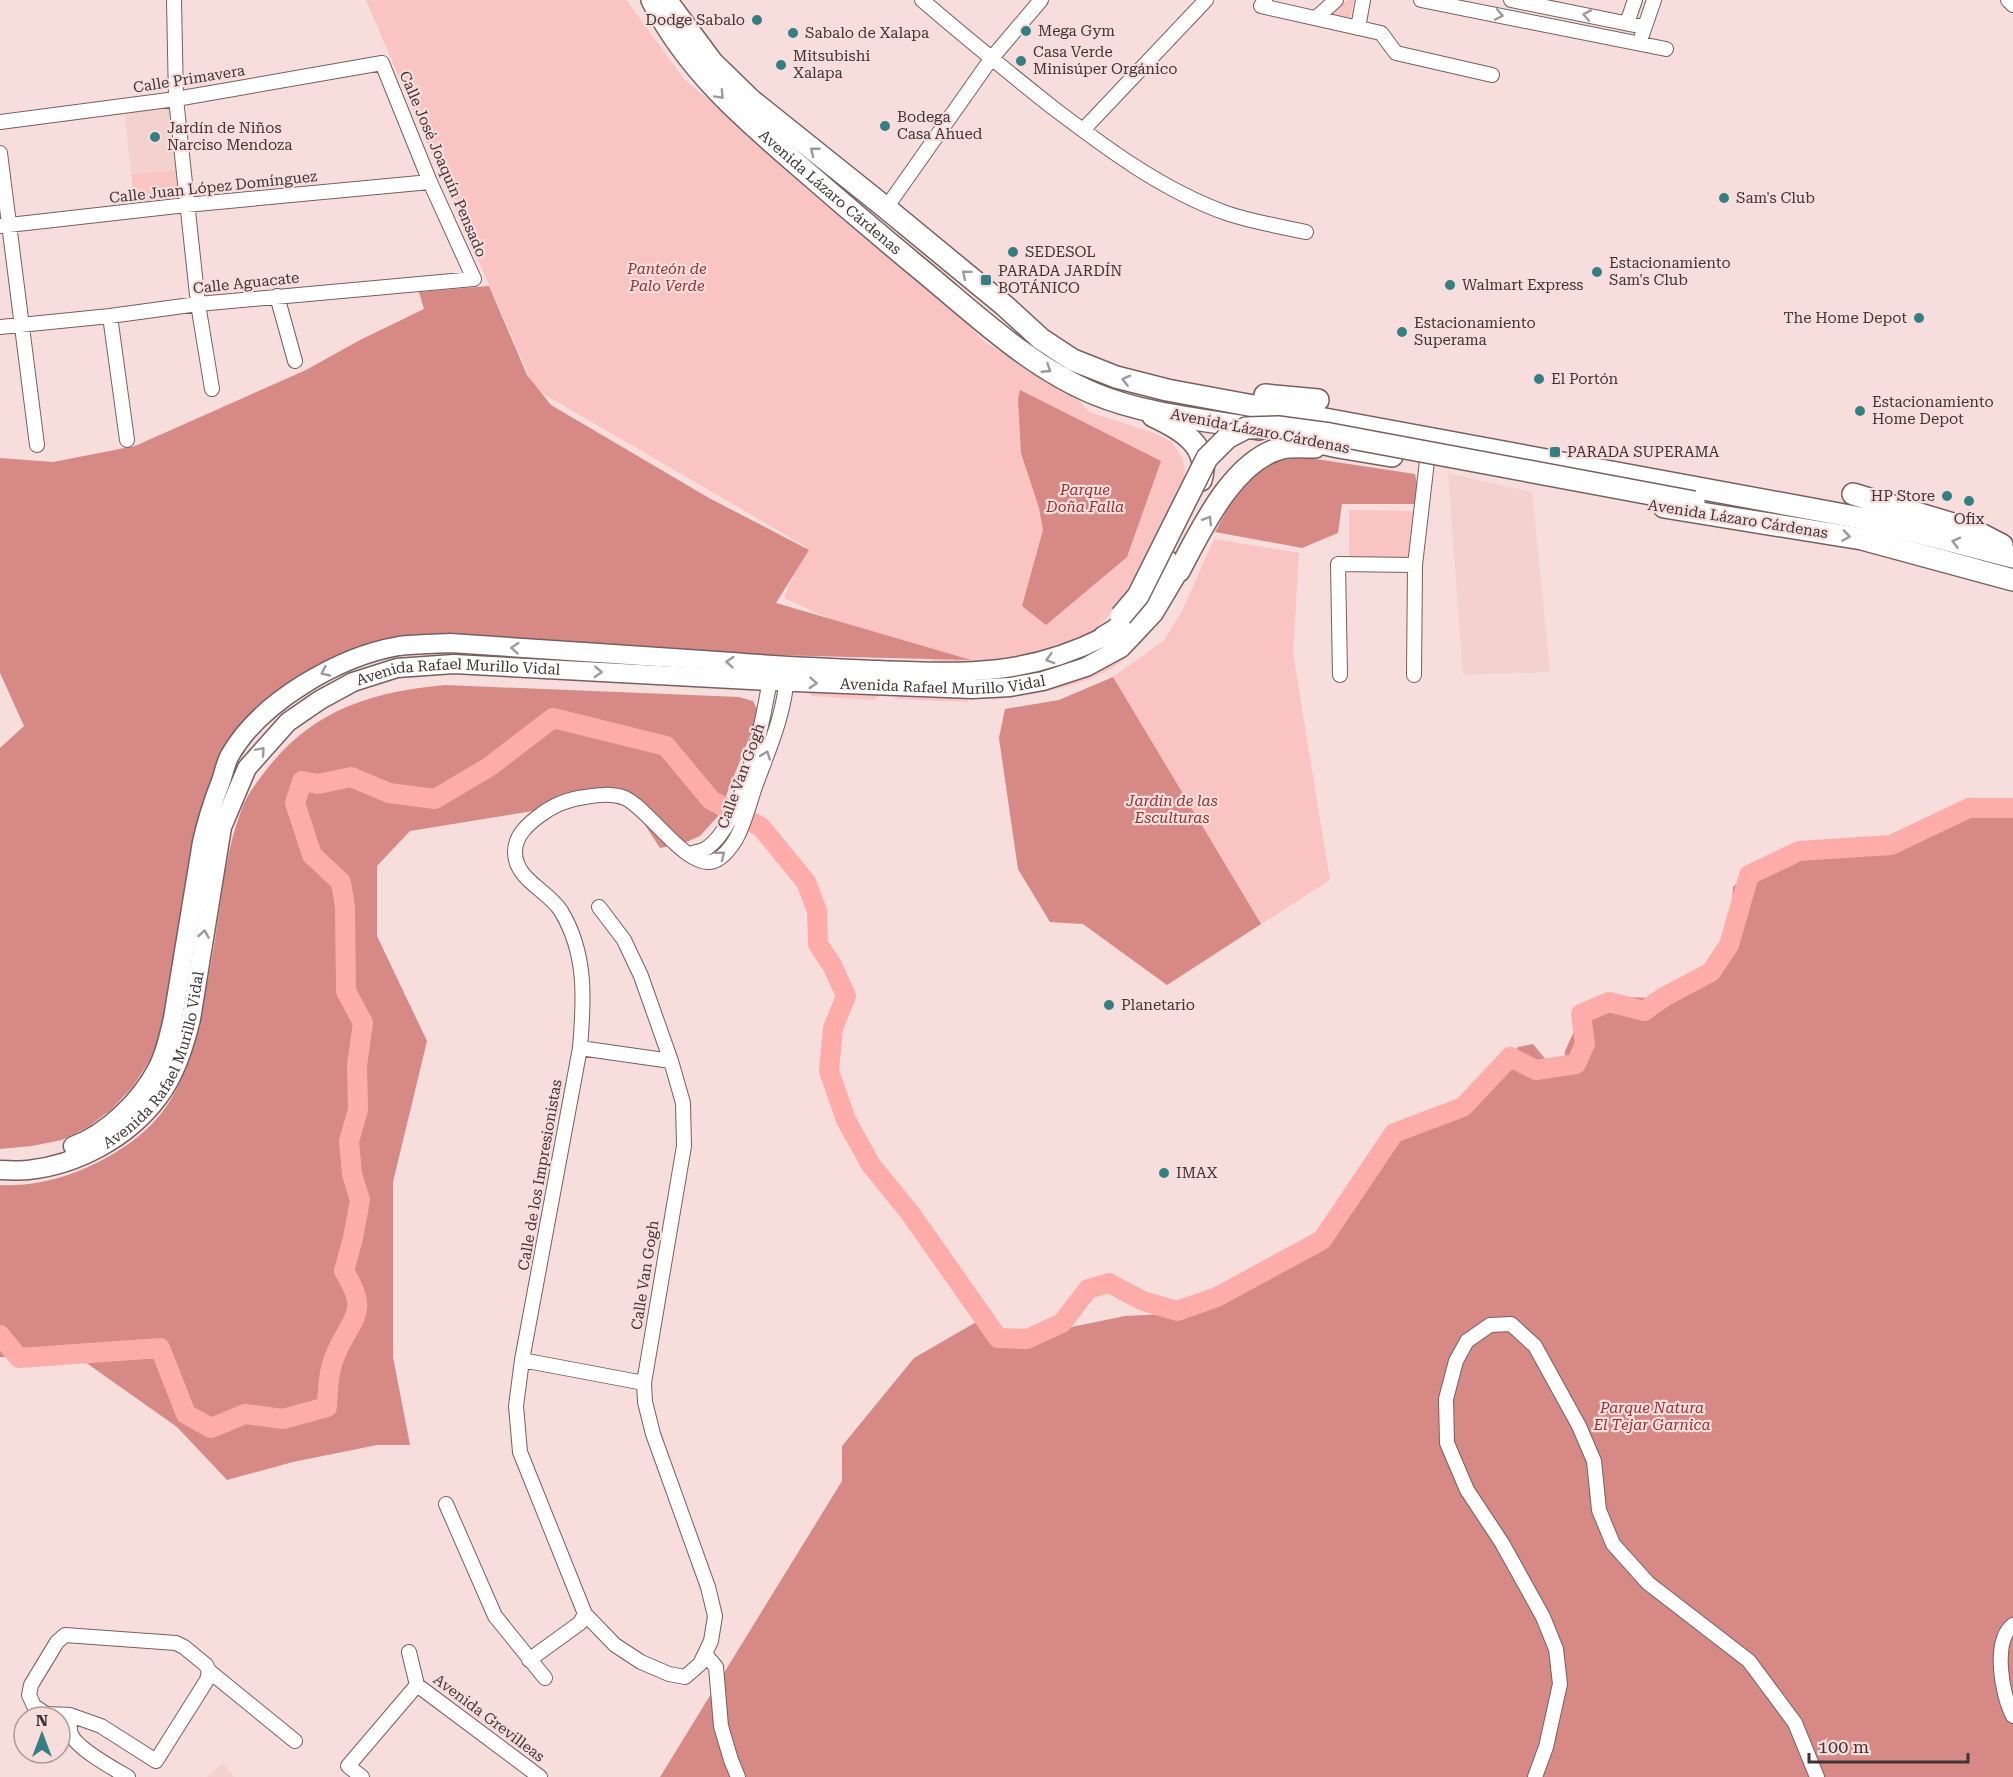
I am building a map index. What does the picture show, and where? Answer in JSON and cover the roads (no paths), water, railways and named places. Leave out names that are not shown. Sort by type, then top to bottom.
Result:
[{"type":"highway","points":[[638,0],[662,32],[682,51]]},
{"type":"highway","name":"Avenida Lázaro Cárdenas","points":[[652,0],[682,51],[734,110],[1000,334],[1062,378],[1095,394],[1127,405],[1280,433],[1338,447],[1427,461],[1701,514],[1862,539],[2013,580]]},
{"type":"highway","name":"Avenida Lázaro Cárdenas","points":[[666,0],[712,62],[751,100],[997,299],[1041,339],[1073,360],[1116,377],[1167,390],[1866,519],[2013,556]]},
{"type":"highway","points":[[680,0],[703,37],[712,62]]},
{"type":"highway","points":[[1167,390],[1186,385],[1201,385],[1284,398],[1318,400]]},
{"type":"highway","points":[[1104,637],[1124,624],[1142,607],[1152,591],[1192,509],[1203,475],[1197,445],[1188,436],[1127,405]]},
{"type":"highway","points":[[1104,637],[1138,596],[1207,458],[1227,438],[1246,428],[1278,427],[1330,434],[1694,502],[1798,506]]},
{"type":"highway","points":[[1179,571],[1206,522],[1245,470],[1269,453],[1284,448],[1338,447]]},
{"type":"highway","points":[[1853,494],[1973,530],[2013,551]]},
{"type":"main road","name":"Avenida Rafael Murillo Vidal","points":[[0,1159],[26,1158],[57,1152],[85,1142],[107,1127],[143,1090],[158,1067],[168,1042],[208,813],[230,755],[251,729],[280,700],[313,677],[354,659],[399,646],[450,643],[972,689],[1010,687],[1043,681],[1086,667],[1121,648],[1154,613],[1179,571]]},
{"type":"main road","name":"Avenida Rafael Murillo Vidal","points":[[0,1170],[27,1171],[89,1153],[115,1139],[157,1099],[173,1072],[189,1028],[222,827],[247,768],[288,722],[320,700],[353,682],[398,668],[454,664],[779,673],[989,671],[1046,661],[1104,637]]},
{"type":"street","points":[[174,0],[176,99],[186,205],[198,304],[212,389]]},
{"type":"street","points":[[922,0],[992,59],[1083,130],[1153,179],[1223,212],[1244,219],[1306,232]]},
{"type":"street","points":[[886,208],[992,59],[1041,0]]},
{"type":"street","points":[[1083,130],[1206,0]]},
{"type":"street","points":[[1265,0],[1261,6],[1326,9]]},
{"type":"street","points":[[1315,0],[1358,28],[1381,33],[1396,53],[1492,75]]},
{"type":"street","points":[[1358,28],[1363,0]]},
{"type":"street","points":[[1421,0],[1666,49]]},
{"type":"street","points":[[1511,0],[1564,5],[1644,27]]},
{"type":"street","points":[[1627,23],[1635,0]]},
{"type":"street","points":[[1639,43],[1654,0]]},
{"type":"street","points":[[2008,0],[2013,5]]},
{"type":"street","name":"Calle Primavera","points":[[0,122],[176,99],[382,63]]},
{"type":"street","name":"Calle José Joaquín Pensado","points":[[382,63],[430,182],[474,279]]},
{"type":"street","points":[[0,153],[5,226],[22,325],[37,445]]},
{"type":"street","name":"Calle Juan López Domínguez","points":[[5,226],[186,205],[430,182]]},
{"type":"street","name":"Calle Aguacate","points":[[0,327],[277,296],[474,279]]},
{"type":"street","points":[[277,296],[295,361]]},
{"type":"street","points":[[110,316],[127,440]]},
{"type":"street","points":[[1414,675],[1415,565],[1427,461]]},
{"type":"street","points":[[1340,675],[1338,564],[1415,565]]},
{"type":"street","name":"Calle Van Gogh","points":[[690,854],[702,862],[715,861],[729,849],[768,730],[779,673]]},
{"type":"street","name":"Calle de los Impresionistas","points":[[685,1677],[669,1674],[641,1662],[615,1645],[585,1614],[520,1452],[516,1406],[522,1360],[580,1048],[584,997],[580,957],[560,909],[520,872],[515,852],[520,832],[549,809],[576,798],[602,794],[623,797],[642,809],[674,843],[690,854]]},
{"type":"street","name":"Calle Van Gogh","points":[[599,907],[624,940],[637,967],[671,1061],[683,1103],[684,1146],[644,1383],[645,1402],[653,1434],[708,1587],[715,1616],[711,1641],[705,1654],[700,1664],[685,1677]]},
{"type":"street","points":[[580,1048],[671,1061]]},
{"type":"street","points":[[1535,1777],[1546,1747],[1560,1684],[1556,1649],[1543,1617],[1502,1544],[1467,1490],[1447,1443],[1446,1399],[1456,1361],[1467,1341],[1490,1324],[1511,1324],[1535,1346],[1579,1426],[1594,1461],[1599,1510],[1614,1544],[1648,1583],[1749,1661],[1795,1723],[1818,1777]]},
{"type":"street","points":[[522,1360],[644,1383]]},
{"type":"street","points":[[446,1504],[495,1616],[545,1678]]},
{"type":"street","points":[[529,1660],[580,1623],[585,1614]]},
{"type":"street","points":[[2013,1625],[2007,1629],[1999,1663],[2007,1706],[2013,1716]]},
{"type":"street","points":[[34,1705],[29,1695],[31,1685],[57,1642],[65,1635],[176,1643],[206,1665],[209,1671],[295,1741]]},
{"type":"street","points":[[362,1777],[348,1766],[417,1684],[409,1652]]},
{"type":"street","points":[[705,1654],[716,1667],[722,1726],[738,1777]]},
{"type":"street","points":[[72,1716],[101,1726],[156,1761],[207,1680],[209,1671]]},
{"type":"street","name":"Avenida Grevilleas","points":[[417,1684],[540,1777]]},
{"type":"street","points":[[72,1736],[76,1742],[98,1759],[128,1777]]},
{"type":"waterway","points":[[0,1335],[19,1358],[160,1348],[186,1414],[211,1428],[245,1414],[283,1419],[327,1407],[331,1368],[356,1315],[357,1307],[356,1297],[344,1271],[360,1200],[352,1174],[349,1141],[358,1110],[357,1065],[363,1023],[346,991],[345,907],[341,882],[312,855],[295,803],[302,781],[318,784],[351,777],[389,793],[435,799],[489,767],[553,718],[666,746],[711,800],[761,827],[806,882],[817,911],[818,944],[833,967],[846,996],[833,1028],[829,1071],[846,1120],[871,1165],[910,1213],[998,1338],[1027,1339],[1062,1323],[1088,1289],[1109,1283],[1143,1301],[1177,1311],[1217,1297],[1322,1240],[1394,1133],[1463,1107],[1510,1057],[1536,1070],[1576,1064],[1585,1044],[1581,1014],[1609,1002],[1644,1011],[1664,997],[1711,972],[1729,945],[1749,875],[1799,851],[1891,845],[1969,808],[2013,808]]},
{"type":"place","name":"Dodge Sabalo","points":[[757,20]]},
{"type":"place","name":"Mega Gym","points":[[1026,31]]},
{"type":"place","name":"Sabalo de Xalapa","points":[[793,33]]},
{"type":"place","name":"Casa Verde Minisúper Orgánico","points":[[1021,61]]},
{"type":"place","name":"Mitsubishi Xalapa","points":[[781,65]]},
{"type":"place","name":"Bodega Casa Ahued","points":[[885,126]]},
{"type":"place","name":"Jardín de Niños Narciso Mendoza","points":[[155,137]]},
{"type":"place","name":"Sam's Club","points":[[1724,198]]},
{"type":"place","name":"SEDESOL","points":[[1013,252]]},
{"type":"place","name":"Estacionamiento Sam's Club","points":[[1597,272]]},
{"type":"place","name":"PARADA JARDÍN BOTÁNICO","points":[[986,280]]},
{"type":"place","name":"Walmart Express","points":[[1450,285]]},
{"type":"place","name":"The Home Depot","points":[[1919,318]]},
{"type":"place","name":"Estacionamiento Superama","points":[[1402,332]]},
{"type":"place","name":"El Portón","points":[[1539,379]]},
{"type":"place","name":"Estacionamiento Home Depot","points":[[1860,411]]},
{"type":"place","name":"PARADA SUPERAMA","points":[[1555,452]]},
{"type":"place","name":"HP Store","points":[[1947,496]]},
{"type":"place","name":"Ofix","points":[[1969,501]]},
{"type":"place","name":"Planetario","points":[[1109,1005]]},
{"type":"place","name":"IMAX","points":[[1164,1173]]},
{"type":"park label","name":"Panteón de Palo Verde","points":[[667,278]]},
{"type":"park label","name":"Parque Doña Falla","points":[[1085,498]]},
{"type":"park label","name":"Jardín de las Esculturas","points":[[1172,810]]},
{"type":"park label","name":"Parque Natura El Tejar Garnica","points":[[1652,1416]]}]
